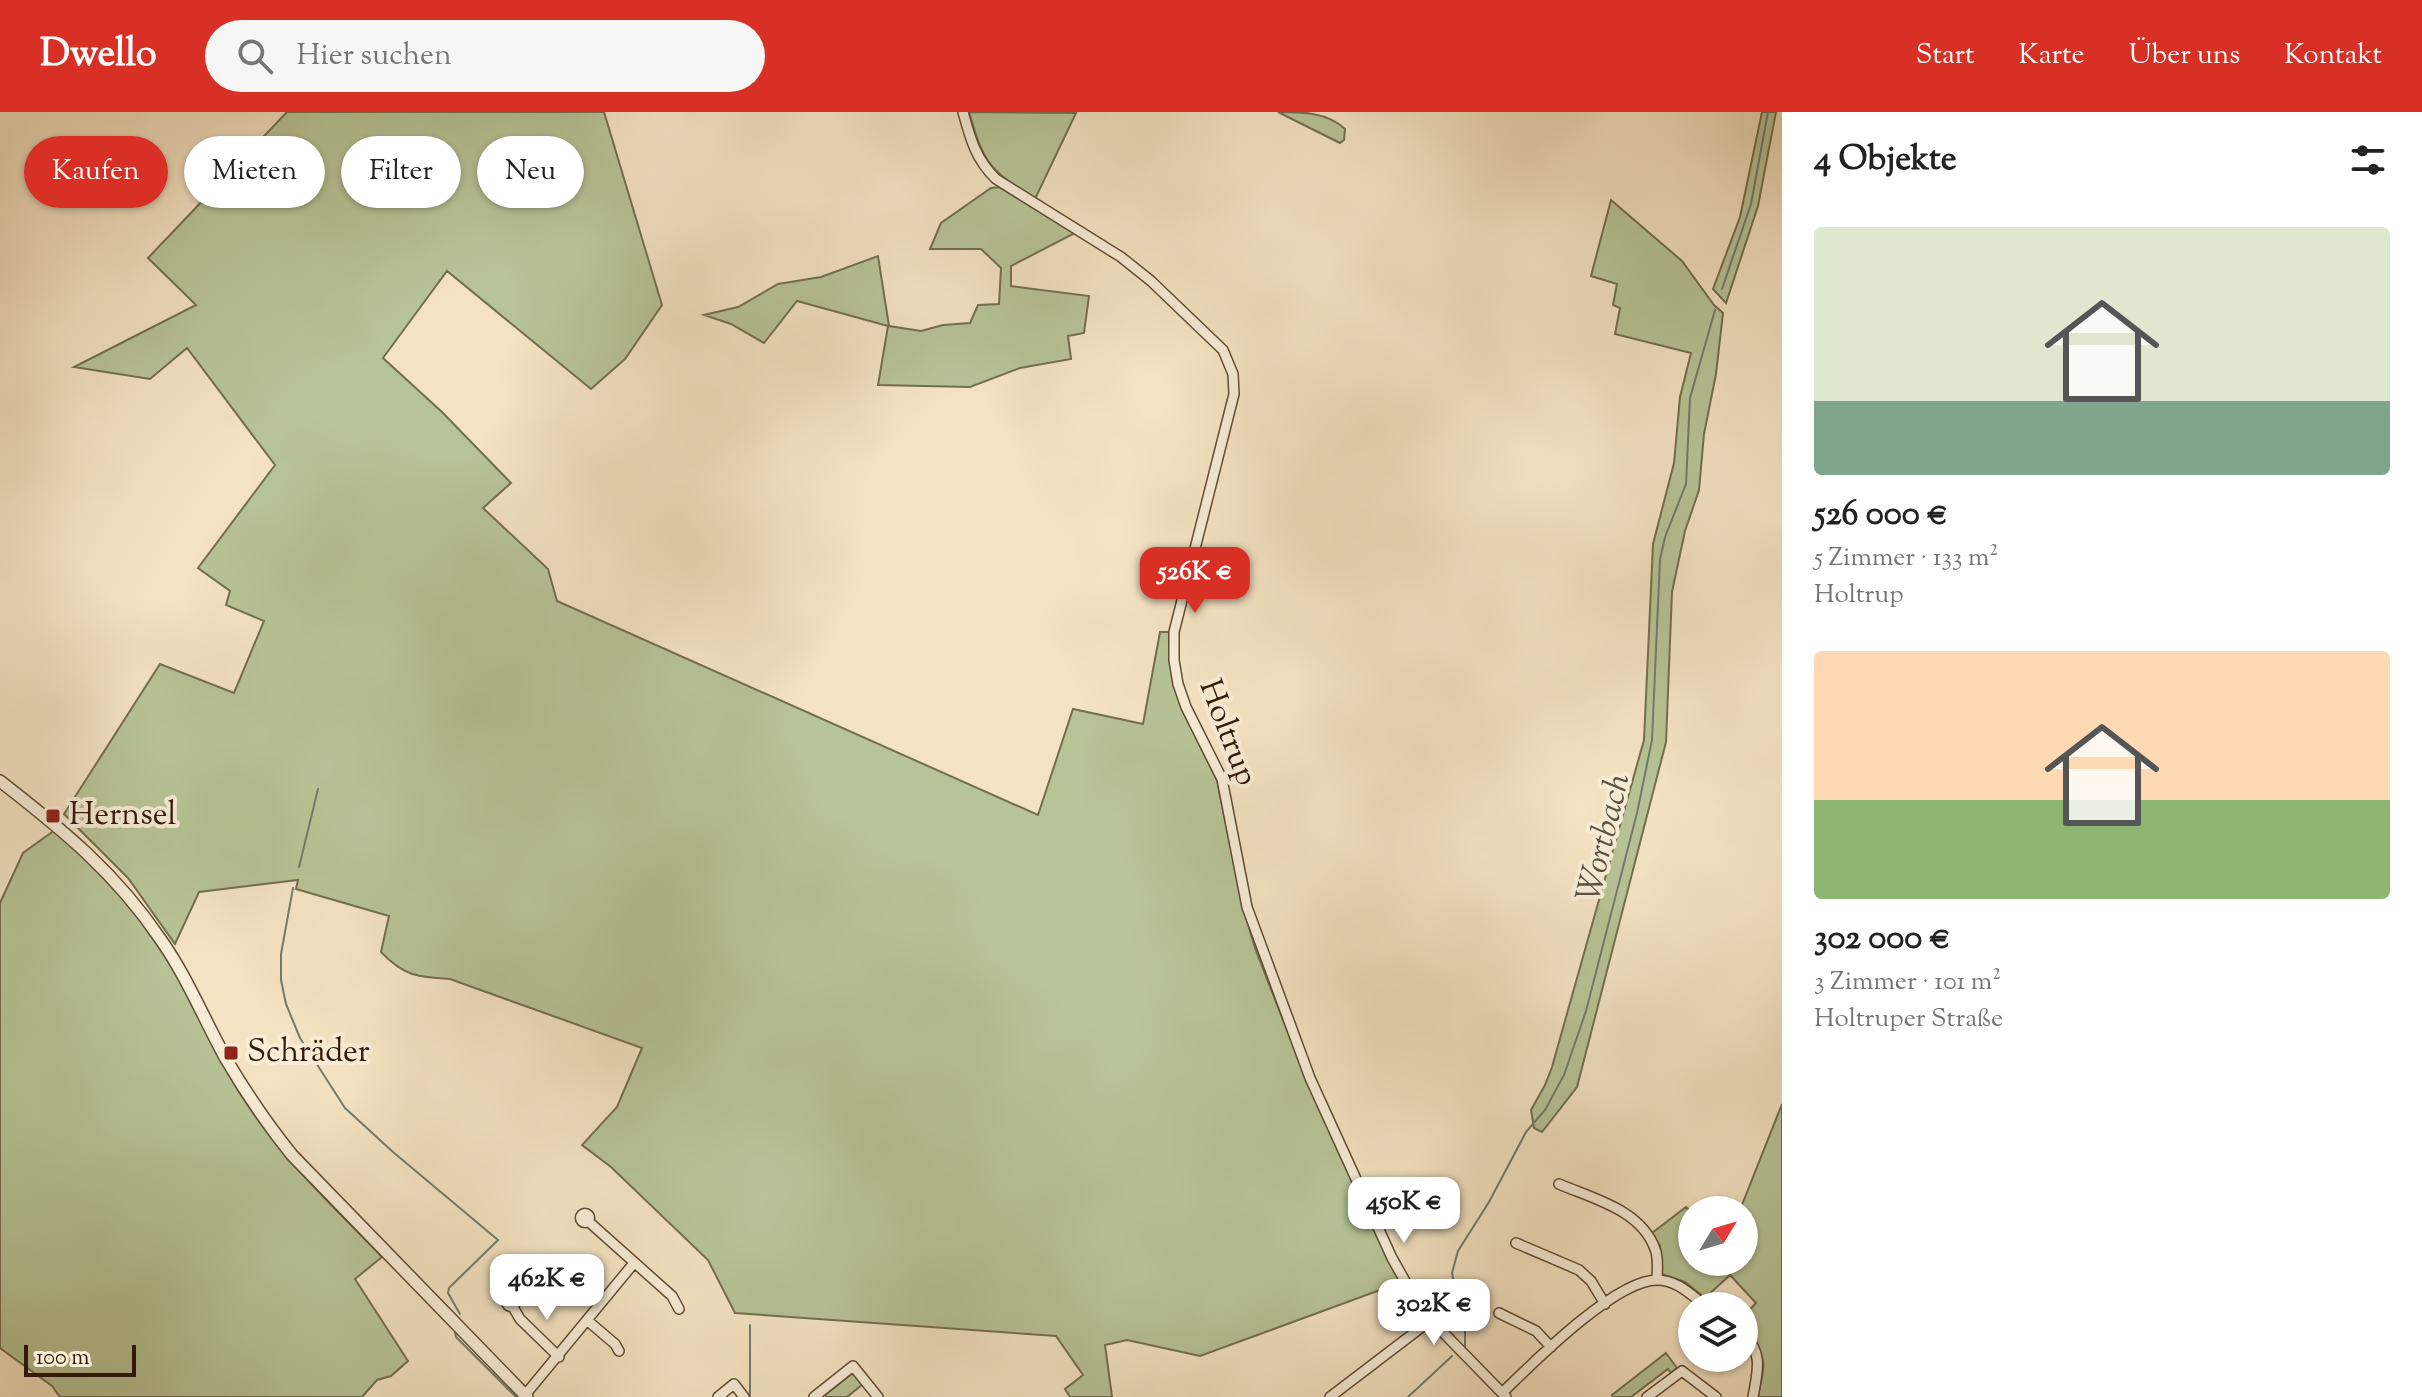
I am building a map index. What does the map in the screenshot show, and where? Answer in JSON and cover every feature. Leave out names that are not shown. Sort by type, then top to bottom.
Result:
[{"type":"street","name":"Holtrup","points":[[963,112],[975,152],[996,179],[1136,267],[1216,341],[1227,357],[1233,374],[1234,394],[1174,632],[1178,684],[1186,707],[1222,779],[1247,907],[1310,1078],[1392,1258],[1431,1320],[1505,1395]]},
{"type":"street","points":[[0,781],[61,828],[116,882],[169,952],[225,1057],[267,1124],[292,1155],[526,1396],[634,1263]]},
{"type":"street","points":[[1559,1184],[1630,1215],[1647,1234],[1657,1252],[1657,1280]]},
{"type":"street","points":[[588,1221],[672,1296],[679,1309]]},
{"type":"street","points":[[1516,1243],[1579,1270],[1591,1281],[1605,1304]]},
{"type":"street","points":[[1505,1395],[1551,1347],[1605,1304],[1640,1284],[1657,1280],[1677,1284],[1688,1292]]},
{"type":"street","points":[[513,1307],[520,1319],[559,1357]]},
{"type":"street","points":[[1499,1313],[1536,1331],[1551,1347]]},
{"type":"street","points":[[1330,1397],[1431,1320]]},
{"type":"street","points":[[588,1321],[619,1351]]},
{"type":"street","points":[[818,1396],[853,1366],[878,1397]]},
{"type":"street","points":[[1647,1397],[1682,1371],[1716,1397]]},
{"type":"street","points":[[1753,1397],[1756,1372]]},
{"type":"street","points":[[718,1397],[734,1384],[744,1397]]},
{"type":"green space","points":[[287,112],[604,112],[662,305],[625,359],[591,389],[447,271],[383,358],[442,412],[511,483],[483,508],[548,569],[557,601],[1038,815],[1073,709],[1143,724],[1160,632],[1172,632],[1171,661],[1182,709],[1217,780],[1243,907],[1255,948],[1306,1079],[1372,1226],[1402,1282],[1200,1356],[1127,1340],[1105,1345],[1112,1397],[1070,1397],[1065,1389],[1083,1375],[1056,1336],[735,1313],[708,1260],[611,1167],[582,1145],[617,1107],[642,1048],[450,979],[404,971],[381,952],[389,916],[296,889],[298,880],[199,892],[175,944],[128,878],[64,814],[160,664],[234,693],[264,621],[226,605],[230,591],[198,568],[275,465],[187,348],[150,379],[74,367],[196,305],[148,258],[196,208],[325,208],[325,136],[264,136]]},
{"type":"green space","points":[[969,112],[1076,113],[1035,199],[990,164],[979,144]]},
{"type":"green space","points":[[1278,112],[1305,113],[1330,119],[1345,129],[1344,140],[1340,143]]},
{"type":"green space","points":[[1762,112],[1776,112],[1758,206],[1726,303],[1713,289],[1740,217]]},
{"type":"green space","points":[[999,187],[1075,233],[1011,266],[1011,286],[1089,296],[1084,333],[1068,336],[1071,359],[1020,368],[970,387],[878,385],[888,326],[797,301],[764,343],[731,324],[704,315],[738,307],[778,284],[821,277],[878,256],[889,326],[921,331],[970,323],[978,305],[999,304],[1001,268],[981,249],[930,249],[941,223],[991,188]]},
{"type":"green space","points":[[1611,200],[1682,261],[1723,313],[1716,374],[1704,434],[1699,490],[1685,531],[1672,592],[1666,742],[1577,1087],[1542,1132],[1534,1128],[1531,1110],[1552,1067],[1644,740],[1653,544],[1674,463],[1680,397],[1691,353],[1615,334],[1620,308],[1613,305],[1617,284],[1591,276]]},
{"type":"green space","points":[[55,830],[105,879],[164,953],[229,1075],[263,1128],[312,1185],[382,1257],[355,1279],[408,1361],[391,1376],[377,1380],[362,1397],[60,1397],[52,1386],[0,1348],[0,903],[23,853]]},
{"type":"green space","points":[[1782,1104],[1782,1397],[1758,1397],[1763,1362],[1758,1348],[1758,1292],[1746,1292],[1731,1276],[1758,1276],[1758,1196],[1746,1196]]},
{"type":"green space","points":[[1678,1213],[1678,1276],[1729,1276],[1712,1292],[1698,1292],[1685,1282],[1661,1274],[1660,1246],[1652,1233]]},
{"type":"green space","points":[[1666,1353],[1677,1368],[1671,1373],[1668,1369],[1631,1397],[1613,1397],[1612,1395]]},
{"type":"green space","points":[[854,1372],[863,1384],[847,1397],[825,1395]]},
{"type":"waterway","name":"Wortbach","points":[[1722,289],[1751,204],[1768,112]]},
{"type":"waterway","name":"Wortbach","points":[[1465,1347],[1465,1332],[1452,1273],[1458,1251],[1489,1202],[1526,1132],[1545,1110],[1564,1075],[1586,1011],[1637,813],[1652,740],[1660,559],[1665,537],[1686,484],[1690,398],[1715,310]]},
{"type":"waterway","points":[[299,867],[318,789]]},
{"type":"waterway","points":[[293,888],[281,954],[281,980],[286,1004],[300,1038],[345,1108],[498,1240],[449,1288],[448,1293],[460,1314]]},
{"type":"waterway","points":[[750,1325],[750,1397]]},
{"type":"waterway","points":[[455,1332],[456,1337],[516,1397]]},
{"type":"waterway","name":"Wortbach","points":[[1408,1397],[1452,1356]]},
{"type":"place","name":"Hernsel","points":[[53,816]]},
{"type":"place","name":"Schräder","points":[[231,1053]]}]
